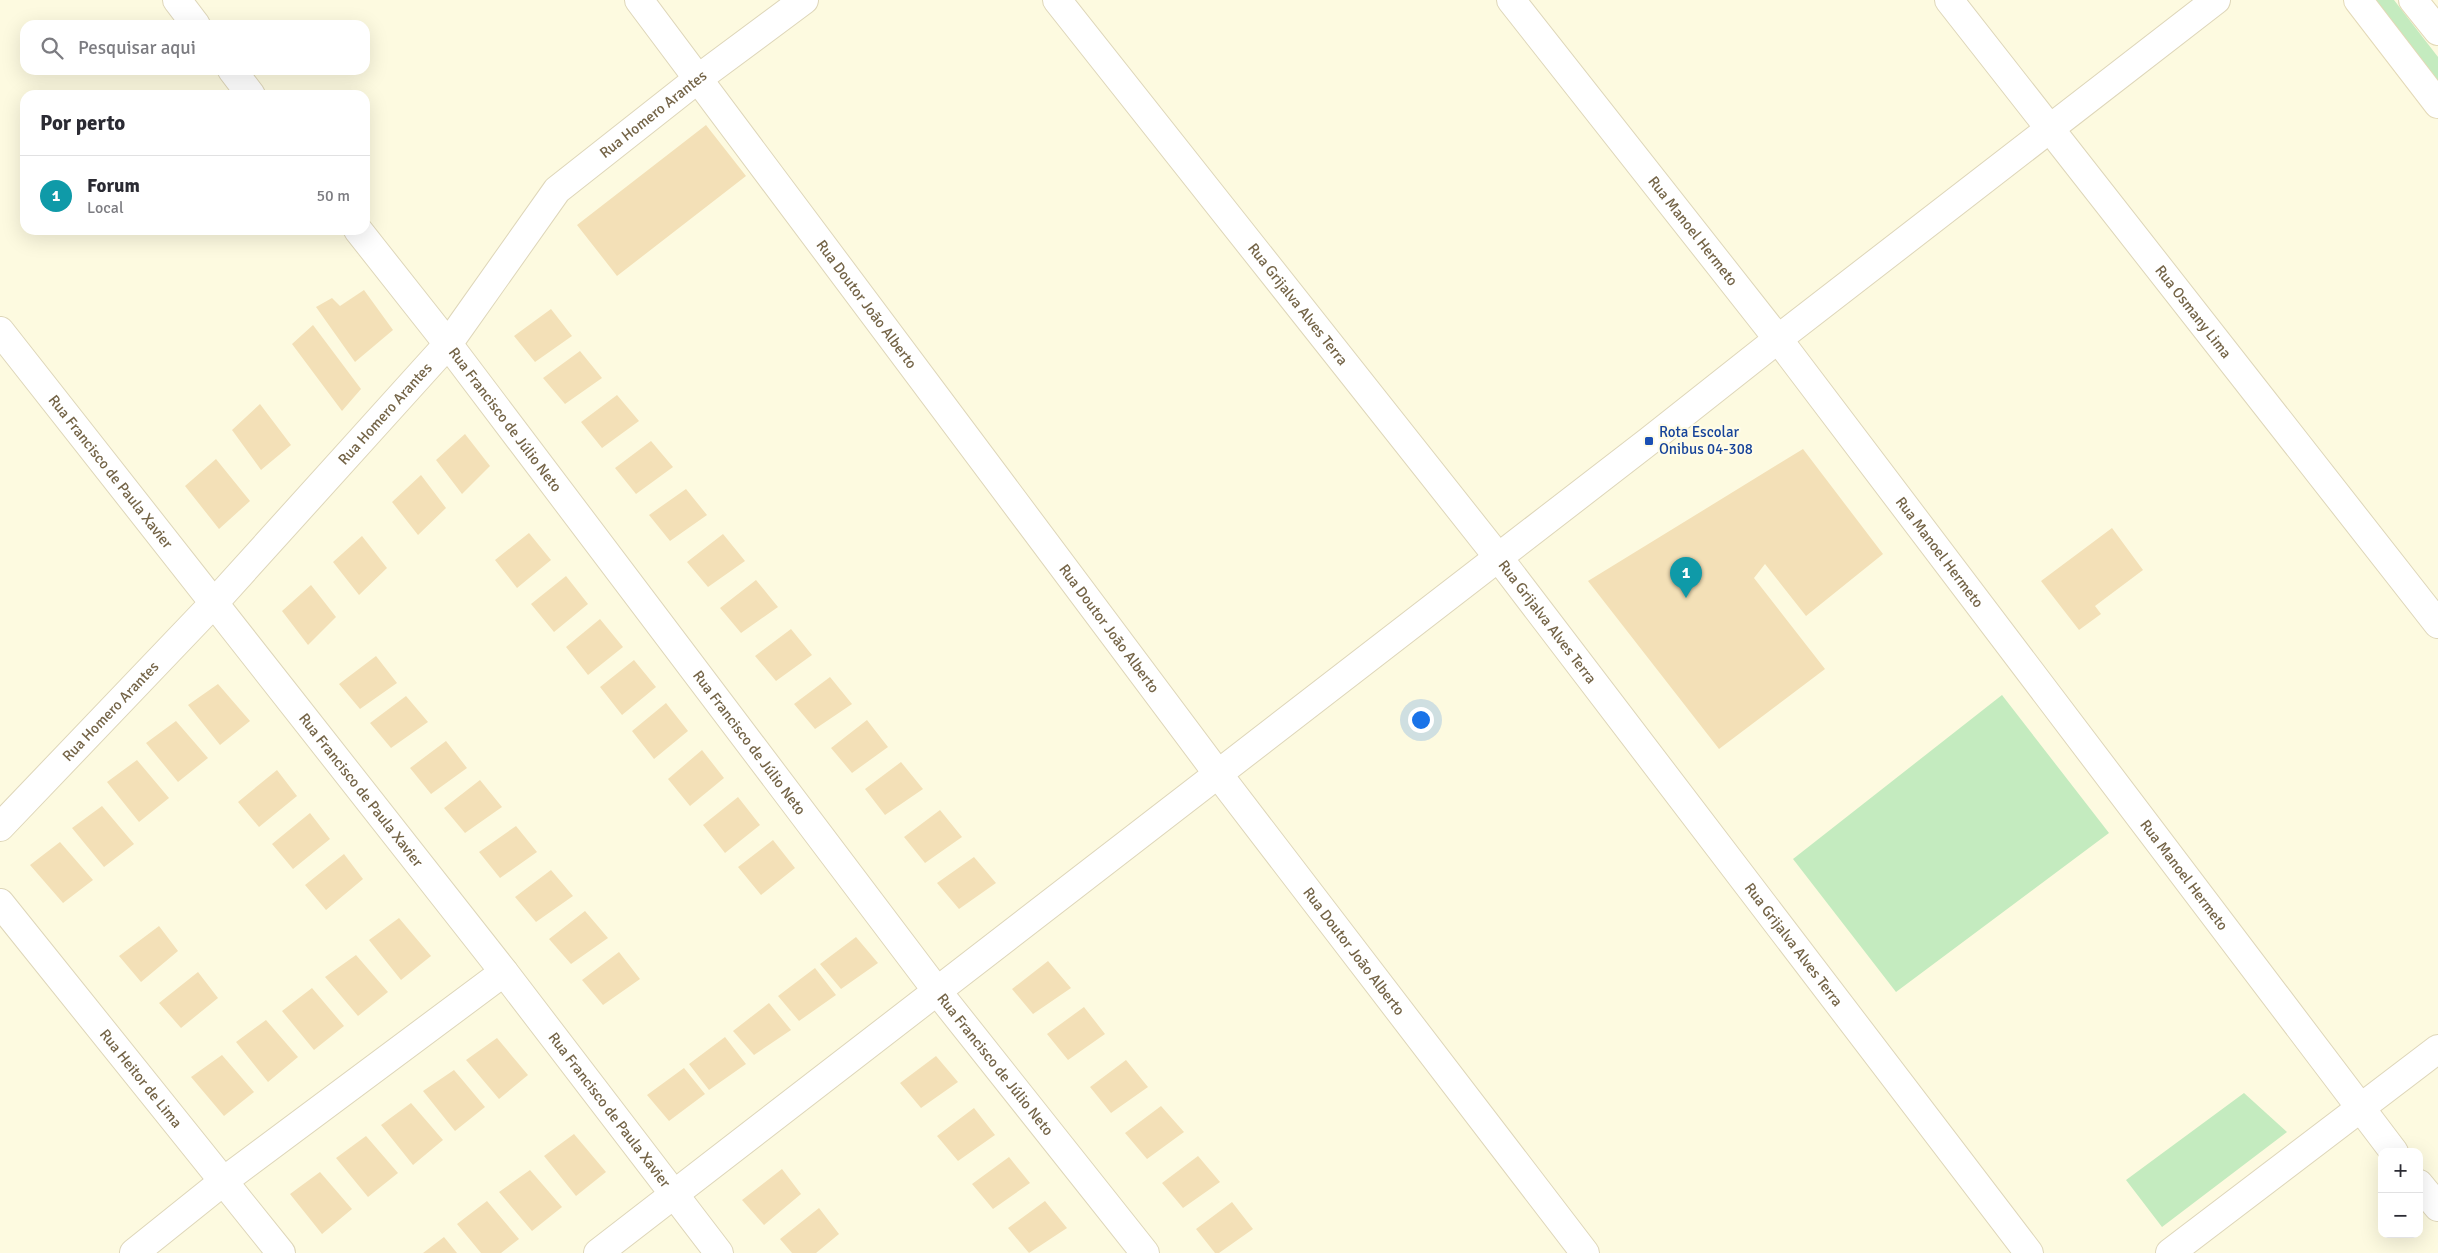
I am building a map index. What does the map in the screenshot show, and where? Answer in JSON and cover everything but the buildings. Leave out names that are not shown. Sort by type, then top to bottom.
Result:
[{"type":"street","points":[[177,0],[192,20]]},
{"type":"street","name":"Rua Doutor João Alberto","points":[[639,0],[1218,774],[1584,1253]]},
{"type":"street","name":"Rua Homero Arantes","points":[[0,827],[214,604],[448,344],[556,190],[699,78],[804,0]]},
{"type":"street","name":"Rua Grijalva Alves Terra","points":[[1057,0],[1498,557],[2029,1253]]},
{"type":"street","name":"Rua Manoel Hermeto","points":[[1511,0],[1778,338],[2391,1148]]},
{"type":"street","name":"Rua Osmany Lima","points":[[1949,0],[2438,624]]},
{"type":"street","points":[[598,1253],[1649,441],[1778,338],[2216,0]]},
{"type":"street","points":[[2358,0],[2438,104]]},
{"type":"street","points":[[2414,0],[2438,32]]},
{"type":"street","points":[[236,75],[247,90]]},
{"type":"street","name":"Rua Francisco de Júlio Neto","points":[[362,235],[448,344],[937,991],[1145,1253]]},
{"type":"street","name":"Rua Francisco de Paula Xavier","points":[[0,331],[504,972],[718,1253]]},
{"type":"street","name":"Rua Heitor de Lima","points":[[0,903],[281,1253]]},
{"type":"street","points":[[134,1253],[224,1180],[504,972]]},
{"type":"street","points":[[2170,1253],[2361,1110],[2438,1049]]},
{"type":"street","points":[[2423,1189],[2438,1208]]},
{"type":"green space","points":[[2374,0],[2394,0],[2438,57],[2438,83]]},
{"type":"green space","points":[[2002,695],[2109,833],[1896,992],[1793,859]]},
{"type":"green space","points":[[2244,1093],[2287,1132],[2162,1227],[2126,1180]]},
{"type":"place","name":"Rota Escolar Onibus 04-308","points":[[1649,441]]},
{"type":"place","name":"Forum","points":[[1686,598]]}]
